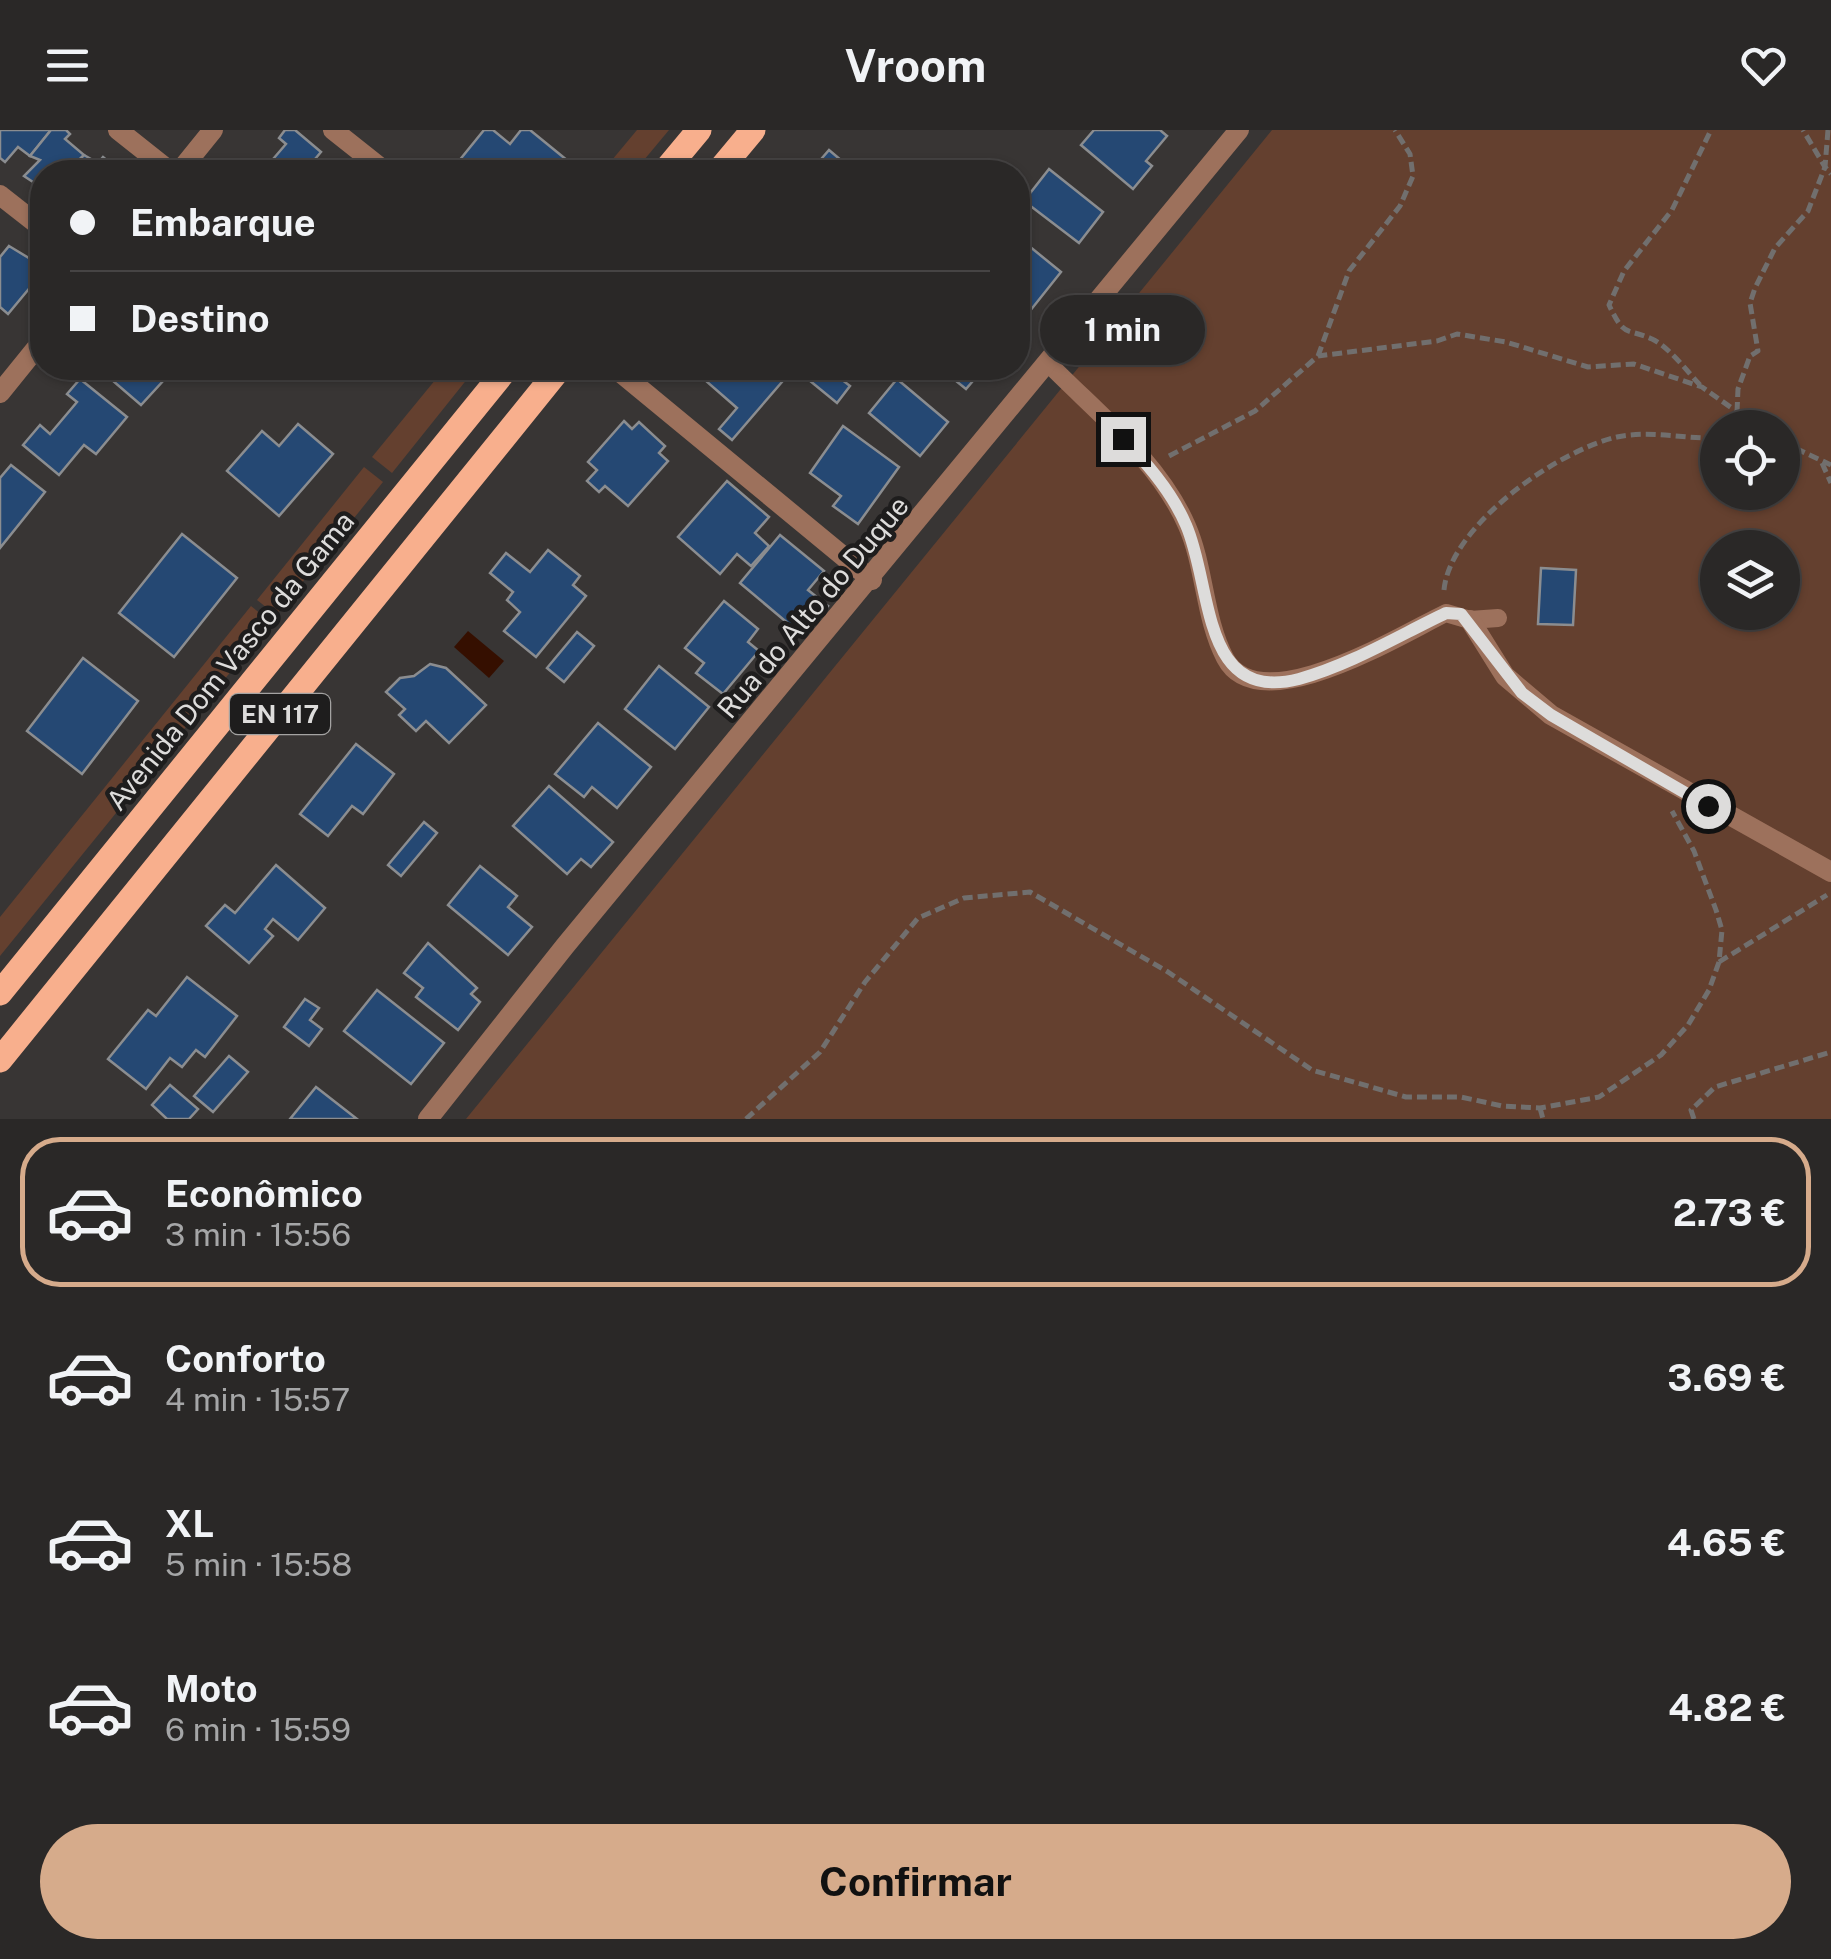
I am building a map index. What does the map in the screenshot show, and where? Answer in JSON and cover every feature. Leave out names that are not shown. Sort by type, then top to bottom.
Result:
[{"type":"main road","points":[[674,160],[699,130]]},
{"type":"main road","points":[[728,160],[753,130]]},
{"type":"main road","name":"Avenida Dom Vasco da Gama","points":[[0,993],[496,380]]},
{"type":"main road","name":"EN 117","points":[[0,1060],[550,380]]},
{"type":"street","points":[[118,130],[155,160]]},
{"type":"street","points":[[189,160],[213,130]]},
{"type":"street","points":[[333,130],[371,160]]},
{"type":"street","name":"Rua do Alto do Duque","points":[[428,1119],[565,946],[872,580],[1239,130]]},
{"type":"street","points":[[0,194],[30,218]]},
{"type":"street","points":[[4,381],[30,354]]},
{"type":"street","points":[[630,380],[872,580]]},
{"type":"street","points":[[1470,620],[1488,655],[1522,693],[1551,715],[1831,872]]},
{"type":"lane","points":[[1048,364],[1148,464],[1188,528],[1222,653],[1242,675],[1274,682],[1298,679],[1340,665],[1446,613],[1470,620],[1498,618]]},
{"type":"path","points":[[1148,464],[1188,448],[1254,411],[1318,356],[1349,271],[1400,206],[1412,176],[1410,154],[1395,130]]},
{"type":"path","points":[[1712,130],[1672,210],[1624,271],[1610,305],[1618,324],[1634,336],[1652,339],[1702,388],[1734,410]]},
{"type":"path","points":[[1803,130],[1831,174]]},
{"type":"path","points":[[1737,410],[1738,389],[1750,356],[1758,351],[1750,303],[1775,248],[1808,211],[1826,167],[1828,130]]},
{"type":"path","points":[[1318,356],[1437,342],[1457,334],[1506,342],[1588,367],[1634,364],[1702,388]]},
{"type":"path","points":[[1446,613],[1448,566],[1456,550],[1503,497],[1576,452],[1616,437],[1656,433],[1700,437]]},
{"type":"path","points":[[1800,450],[1831,465]]},
{"type":"path","points":[[1821,460],[1831,483]]},
{"type":"path","points":[[746,1119],[820,1052],[864,982],[918,918],[964,898],[1030,892],[1168,972],[1312,1070],[1406,1097],[1461,1097],[1540,1108],[1599,1097],[1630,1080],[1661,1055],[1688,1025],[1719,962],[1722,930],[1716,910],[1694,851],[1653,774]]},
{"type":"path","points":[[1719,962],[1784,925],[1831,888]]},
{"type":"path","points":[[1694,1119],[1691,1110],[1715,1087],[1831,1052]]},
{"type":"path","points":[[1540,1108],[1543,1119]]},
{"type":"shaded area","points":[[637,130],[669,130],[644,160],[612,160]]},
{"type":"shaded area","points":[[1272,130],[1831,130],[1831,1119],[466,1119]]},
{"type":"shaded area","points":[[435,380],[466,380],[392,473],[372,457]]},
{"type":"shaded area","points":[[364,467],[383,482],[276,615],[257,600]]},
{"type":"shaded area","points":[[251,606],[271,622],[0,956],[0,917]]},
{"type":"shaded area","points":[[468,631],[504,661],[489,678],[454,647]]},
{"type":"building","points":[[0,130],[51,130],[30,156],[18,147],[5,162],[0,158]]},
{"type":"building","points":[[51,130],[66,130],[70,134],[65,139],[84,155],[79,160],[40,160],[30,156]]},
{"type":"building","points":[[285,130],[295,130],[321,152],[314,160],[272,160],[286,144],[279,138]]},
{"type":"building","points":[[484,130],[493,130],[510,144],[521,130],[530,130],[567,160],[460,160]]},
{"type":"building","points":[[1094,130],[1160,130],[1167,136],[1146,161],[1152,166],[1133,189],[1081,145]]},
{"type":"building","points":[[829,150],[841,160],[820,160]]},
{"type":"building","points":[[1049,169],[1103,212],[1079,243],[1030,206],[1030,193]]},
{"type":"building","points":[[9,246],[30,259],[30,287],[8,314],[0,307],[0,257]]},
{"type":"building","points":[[1030,247],[1061,272],[1030,311]]},
{"type":"building","points":[[81,380],[127,417],[96,454],[84,445],[59,475],[23,445],[40,425],[50,434],[77,402],[67,394]]},
{"type":"building","points":[[112,380],[164,380],[141,405]]},
{"type":"building","points":[[784,380],[732,440],[719,429],[737,408],[706,381]]},
{"type":"building","points":[[809,380],[842,380],[850,386],[837,403]]},
{"type":"building","points":[[898,380],[948,422],[920,456],[869,413]]},
{"type":"building","points":[[955,380],[974,380],[966,389]]},
{"type":"building","points":[[624,421],[632,429],[639,422],[665,446],[659,453],[668,461],[628,506],[605,486],[599,492],[587,481],[597,470],[588,462]]},
{"type":"building","points":[[298,424],[333,454],[279,516],[227,471],[262,431],[279,446]]},
{"type":"building","points":[[843,426],[899,467],[858,524],[833,506],[841,496],[810,473]]},
{"type":"building","points":[[11,465],[45,492],[0,548],[0,478]]},
{"type":"building","points":[[727,481],[769,517],[755,533],[769,546],[751,566],[737,554],[720,574],[678,537]]},
{"type":"building","points":[[182,534],[237,578],[174,657],[119,613]]},
{"type":"building","points":[[780,535],[824,571],[808,590],[828,606],[803,636],[740,583]]},
{"type":"building","points":[[548,550],[580,576],[573,585],[586,596],[536,657],[504,631],[520,612],[507,600],[513,592],[490,573],[506,553],[530,572]]},
{"type":"building","points":[[1541,568],[1576,570],[1573,625],[1538,624]]},
{"type":"building","points":[[724,601],[758,629],[748,642],[759,651],[723,694],[696,673],[704,663],[685,648]]},
{"type":"building","points":[[577,632],[594,646],[564,682],[547,668]]},
{"type":"building","points":[[83,658],[138,701],[82,774],[27,731]]},
{"type":"building","points":[[430,664],[446,668],[486,705],[449,743],[426,721],[416,731],[399,715],[405,709],[386,692],[400,678],[414,676]]},
{"type":"building","points":[[659,666],[709,707],[675,749],[625,709]]},
{"type":"building","points":[[598,723],[651,767],[617,808],[592,787],[584,797],[555,774]]},
{"type":"building","points":[[356,744],[394,774],[363,814],[352,806],[328,836],[300,814]]},
{"type":"building","points":[[549,786],[613,842],[591,867],[581,859],[567,874],[513,826]]},
{"type":"building","points":[[424,822],[437,833],[401,876],[388,865]]},
{"type":"building","points":[[276,865],[325,908],[298,940],[273,919],[265,929],[273,936],[249,963],[206,926],[225,905],[235,913]]},
{"type":"building","points":[[480,866],[517,896],[508,907],[532,927],[508,955],[448,905]]},
{"type":"building","points":[[428,943],[477,988],[471,994],[480,1002],[458,1030],[416,997],[423,988],[404,973]]},
{"type":"building","points":[[187,977],[237,1016],[205,1057],[196,1050],[182,1067],[170,1058],[146,1089],[108,1059],[148,1010],[156,1016]]},
{"type":"building","points":[[377,990],[444,1043],[411,1084],[344,1031]]},
{"type":"building","points":[[305,999],[319,1008],[310,1020],[322,1029],[309,1046],[284,1027]]},
{"type":"building","points":[[229,1056],[248,1072],[213,1112],[194,1096]]},
{"type":"building","points":[[170,1085],[198,1109],[189,1119],[167,1119],[152,1105]]},
{"type":"building","points":[[316,1087],[357,1119],[290,1119]]},
{"type":"route","points":[[1123,439],[1148,464],[1177,506],[1188,528],[1222,653],[1230,667],[1242,675],[1258,681],[1298,679],[1340,665],[1446,613],[1461,614],[1470,620],[1488,655],[1522,693],[1551,715],[1708,806]]}]
